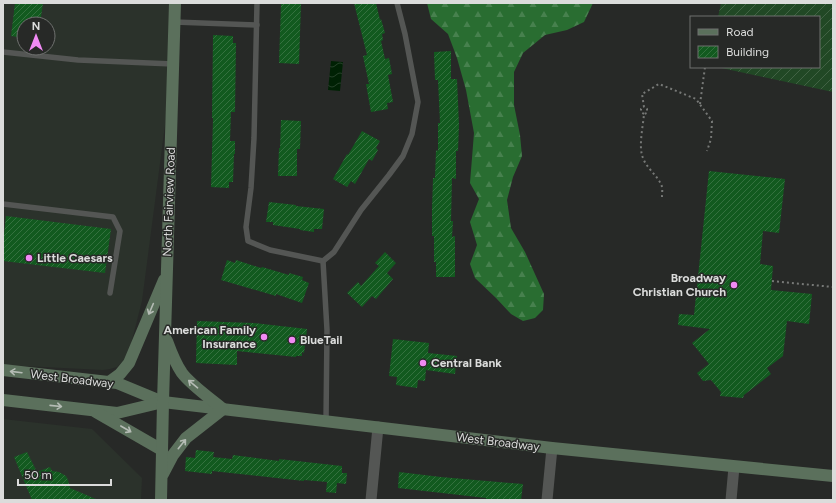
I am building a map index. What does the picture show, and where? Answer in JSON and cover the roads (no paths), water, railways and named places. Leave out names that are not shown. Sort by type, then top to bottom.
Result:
[{"type":"main road","name":"North Fairview Road","points":[[161,500],[174,3]]},
{"type":"main road","points":[[109,382],[120,374],[129,363],[167,273]]},
{"type":"main road","points":[[161,477],[173,455],[186,438],[223,409],[188,380],[182,373],[174,360],[165,336]]},
{"type":"main road","name":"West Broadway","points":[[3,370],[117,383],[163,402],[552,448],[833,476]]},
{"type":"main road","name":"West Broadway","points":[[3,400],[117,413],[163,402]]},
{"type":"main road","points":[[92,410],[162,450]]},
{"type":"street","points":[[371,500],[378,427]]},
{"type":"street","points":[[547,500],[552,448]]},
{"type":"street","points":[[731,500],[734,466]]},
{"type":"lane","points":[[256,3],[257,24],[254,138],[252,188],[246,228],[248,241],[270,250],[324,261]]},
{"type":"lane","points":[[324,261],[334,252],[361,210],[403,156],[412,134],[418,102],[405,34],[397,3]]},
{"type":"lane","points":[[174,22],[257,24]]},
{"type":"lane","points":[[3,52],[78,60],[173,64]]},
{"type":"lane","points":[[3,204],[113,217],[120,231],[110,293]]},
{"type":"lane","points":[[324,261],[327,330],[326,421]]},
{"type":"water","points":[[331,61],[343,62],[340,91],[328,90]]},
{"type":"place","name":"Little Caesars","points":[[29,258]]},
{"type":"place","name":"Broadway Christian Church","points":[[734,285]]},
{"type":"place","name":"American Family Insurance","points":[[264,337]]},
{"type":"place","name":"BlueTail","points":[[292,340]]},
{"type":"place","name":"Central Bank","points":[[423,363]]}]
